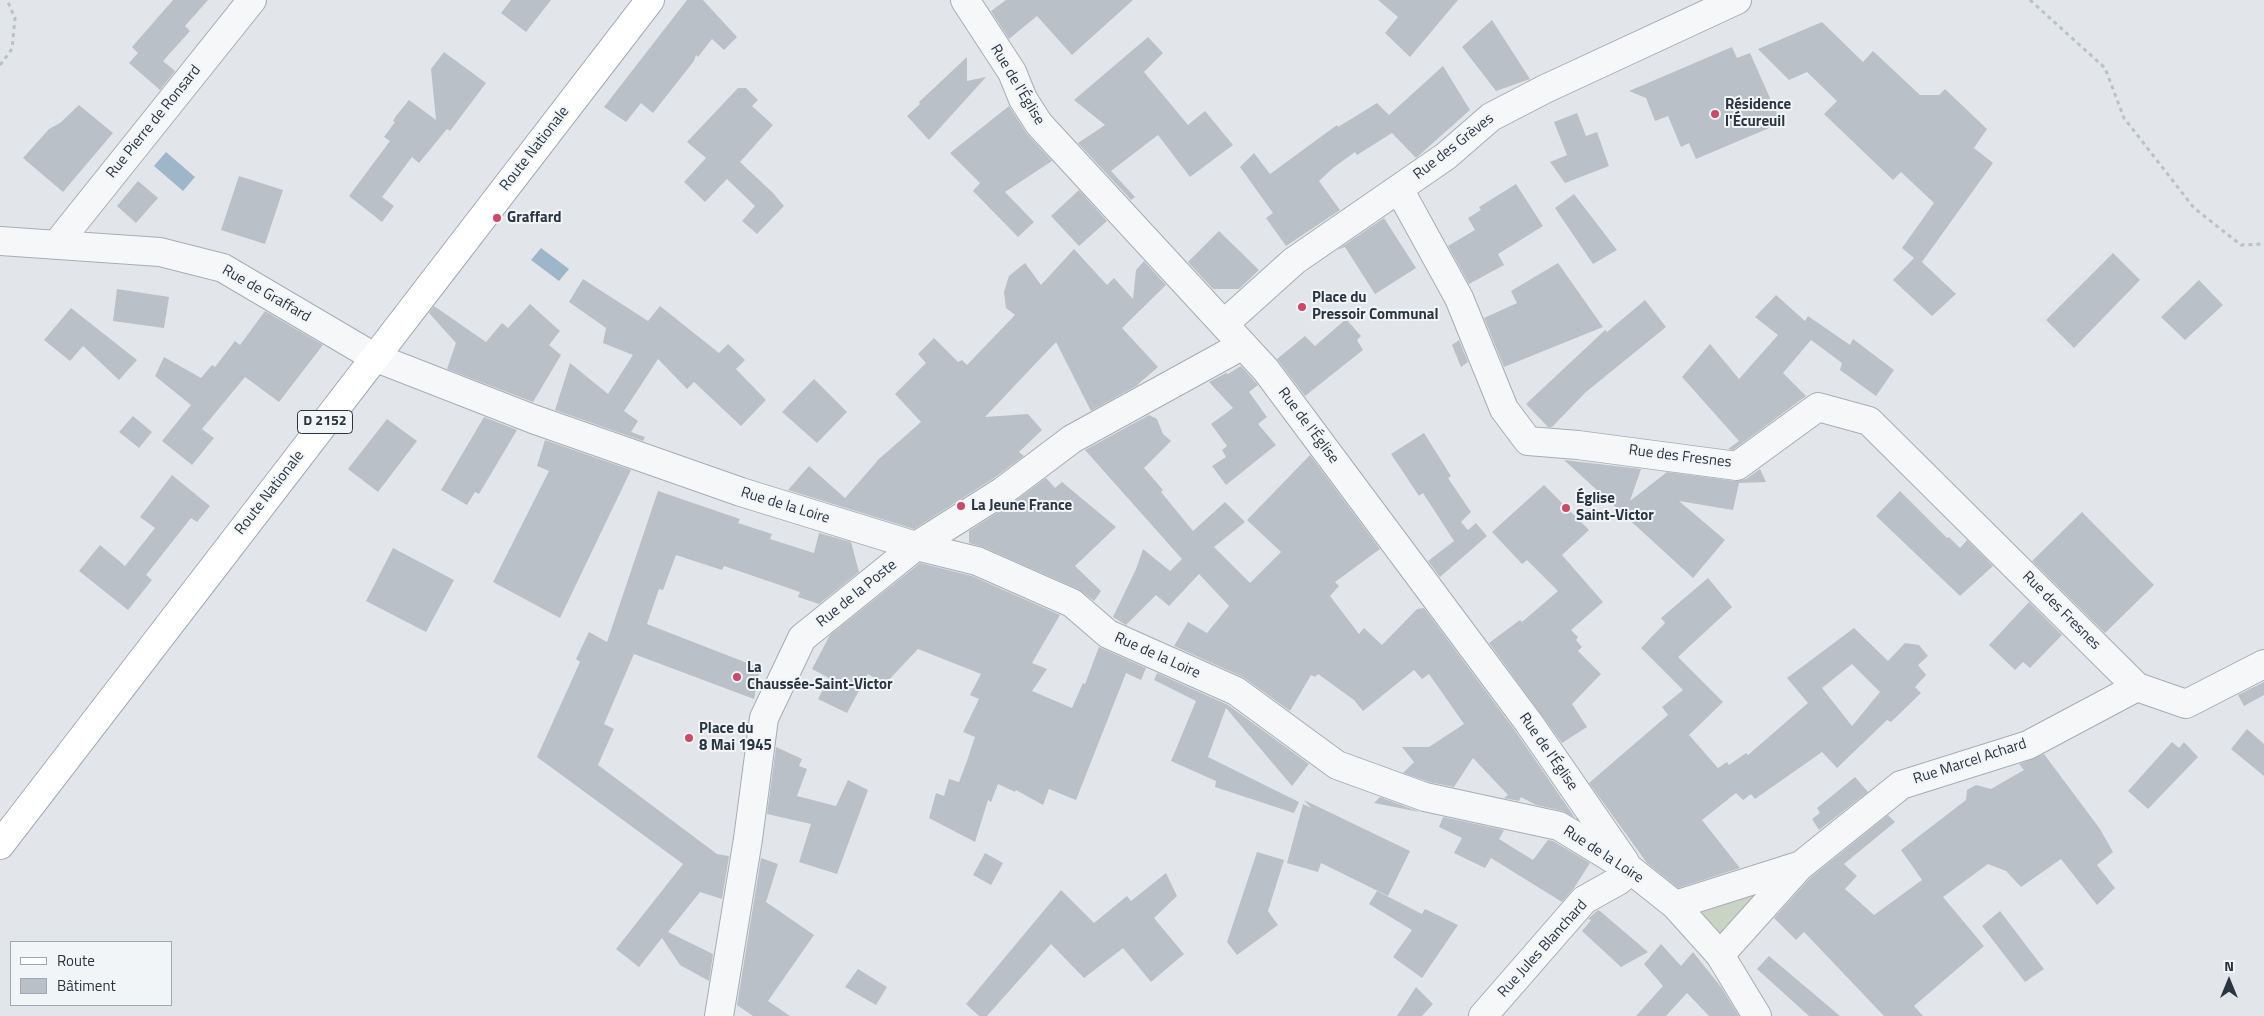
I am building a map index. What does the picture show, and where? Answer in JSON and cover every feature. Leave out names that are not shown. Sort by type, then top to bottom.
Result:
[{"type":"main road","name":"Route Nationale","points":[[0,845],[650,0]]},
{"type":"street","name":"Rue Pierre de Ronsard","points":[[56,245],[252,0]]},
{"type":"street","name":"Rue de l'Église","points":[[965,0],[1012,72],[1023,99],[1038,124],[1266,370],[1529,723],[1631,870]]},
{"type":"street","name":"Rue des Grèves","points":[[1224,324],[1299,258],[1446,156],[1491,117],[1545,89],[1737,0]]},
{"type":"street","name":"Rue des Fresnes","points":[[1399,189],[1459,298],[1504,409],[1528,441],[1578,445],[1737,466],[1818,407],[1869,421],[2137,687]]},
{"type":"street","name":"Rue de Graffard","points":[[0,242],[160,252],[223,268],[374,358]]},
{"type":"street","name":"Rue de la Poste","points":[[719,1016],[748,839],[764,718],[802,638],[916,546],[1002,492],[1072,439],[1243,345]]},
{"type":"street","name":"Rue de la Loire","points":[[374,358],[533,419],[722,486],[916,546],[977,561],[1072,603],[1108,634],[1236,691],[1337,765],[1424,797],[1559,826],[1631,870],[1675,905],[1720,955],[1757,1016]]},
{"type":"street","points":[[2137,687],[2186,704],[2264,664]]},
{"type":"street","name":"Rue Marcel Achard","points":[[1720,955],[1800,866],[1900,784],[2028,745],[2137,687]]},
{"type":"street","points":[[1675,905],[1800,866]]},
{"type":"street","name":"Rue Jules Blanchard","points":[[1483,1016],[1584,900],[1618,881],[1631,870]]},
{"type":"path","points":[[0,65],[12,50],[15,18],[6,0]]},
{"type":"path","points":[[2030,0],[2105,68],[2124,118],[2194,208],[2240,245],[2264,244]]},
{"type":"green space","points":[[1776,884],[1729,936],[1718,936],[1699,908]]},
{"type":"water","points":[[166,152],[195,177],[183,191],[154,166]]},
{"type":"water","points":[[541,248],[569,269],[559,281],[531,260]]},
{"type":"building","points":[[173,0],[208,0],[185,26],[190,31],[163,61],[175,71],[160,90],[129,63],[138,53],[132,47]]},
{"type":"building","points":[[511,0],[551,0],[526,32],[501,13]]},
{"type":"building","points":[[687,0],[703,0],[737,37],[724,50],[712,39],[698,57],[696,55],[694,61],[653,113],[641,103],[626,122],[604,107]]},
{"type":"building","points":[[1006,0],[1133,0],[1072,55],[1037,16],[1009,39],[991,11]]},
{"type":"building","points":[[1378,0],[1458,0],[1410,57],[1385,33],[1398,17]]},
{"type":"building","points":[[1492,20],[1530,79],[1496,91],[1462,47]]},
{"type":"building","points":[[1822,22],[1863,62],[1873,51],[1920,95],[1939,95],[1945,89],[1987,129],[1974,148],[1993,163],[1922,262],[1956,294],[1932,316],[1893,280],[1914,258],[1902,248],[1934,203],[1901,172],[1893,180],[1824,114],[1837,101],[1807,72],[1789,80],[1758,49]]},
{"type":"building","points":[[1148,37],[1163,53],[1144,72],[1188,125],[1205,111],[1233,145],[1190,177],[1158,135],[1111,171],[1135,197],[1131,200],[1078,143],[1105,125],[1074,100]]},
{"type":"building","points":[[1732,47],[1737,58],[1750,53],[1781,123],[1696,159],[1689,143],[1681,147],[1668,116],[1655,121],[1646,98],[1629,91]]},
{"type":"building","points":[[444,52],[486,83],[450,131],[447,129],[419,163],[412,157],[382,197],[394,206],[382,222],[349,196],[390,141],[384,137],[395,122],[393,121],[396,116],[409,100],[436,120],[431,69]]},
{"type":"building","points":[[967,57],[967,81],[986,77],[929,140],[907,116],[920,104],[919,102]]},
{"type":"building","points":[[1443,66],[1470,110],[1416,158],[1392,133],[1357,155],[1355,152],[1333,168],[1319,181],[1340,210],[1286,246],[1266,218],[1273,213],[1240,167],[1254,153],[1270,174],[1337,125],[1338,127],[1377,103],[1389,115]]},
{"type":"building","points":[[738,88],[746,88],[758,100],[752,106],[773,125],[740,162],[784,206],[757,234],[742,221],[755,206],[727,179],[705,202],[684,182],[706,158],[687,142]]},
{"type":"building","points":[[79,105],[113,133],[63,192],[23,158],[49,129],[60,123]]},
{"type":"building","points":[[1009,106],[1027,134],[1052,161],[1005,192],[1034,222],[1018,237],[973,191],[980,183],[950,153]]},
{"type":"building","points":[[1577,113],[1586,136],[1597,132],[1609,166],[1565,183],[1550,162],[1567,155],[1554,122]]},
{"type":"building","points":[[239,176],[283,190],[265,244],[221,230]]},
{"type":"building","points":[[138,181],[158,198],[136,223],[117,206]]},
{"type":"building","points":[[1516,184],[1543,226],[1498,254],[1504,265],[1469,284],[1448,246],[1475,230],[1468,218],[1481,210],[1479,207]]},
{"type":"building","points":[[1079,190],[1107,221],[1079,246],[1051,216]]},
{"type":"building","points":[[1574,194],[1617,250],[1593,264],[1555,208]]},
{"type":"building","points":[[1384,218],[1416,268],[1375,294],[1345,247],[1337,250]]},
{"type":"building","points":[[1219,231],[1259,270],[1239,289],[1213,289],[1188,262]]},
{"type":"building","points":[[1074,249],[1107,285],[1114,278],[1133,299],[1136,270],[1144,261],[1166,285],[1122,328],[1158,367],[1136,386],[1091,411],[1056,342],[985,417],[1028,414],[1042,430],[1019,452],[1024,456],[994,478],[914,529],[788,490],[809,466],[845,498],[879,459],[921,422],[895,394],[926,363],[918,354],[934,338],[958,362],[962,360],[967,365],[1015,315],[1006,308],[1004,292],[1009,276],[1025,263],[1041,285]]},
{"type":"building","points":[[2113,253],[2140,280],[2074,348],[2046,320]]},
{"type":"building","points":[[1558,263],[1603,327],[1504,367],[1484,318],[1517,303],[1511,291]]},
{"type":"building","points":[[583,279],[648,321],[660,306],[719,353],[728,344],[745,360],[736,369],[766,400],[741,426],[694,382],[687,389],[658,359],[624,411],[638,421],[631,432],[645,437],[643,441],[555,410],[570,363],[608,394],[633,355],[603,343],[606,328],[569,302]]},
{"type":"building","points":[[2199,280],[2223,305],[2185,340],[2161,317]]},
{"type":"building","points":[[117,289],[169,297],[164,328],[113,321]]},
{"type":"building","points":[[1776,295],[1805,321],[1808,316],[1850,345],[1853,339],[1894,370],[1876,396],[1840,370],[1842,363],[1811,340],[1783,373],[1806,396],[1733,450],[1728,449],[1739,441],[1682,377],[1710,344],[1739,379],[1778,335],[1755,317]]},
{"type":"building","points":[[1645,300],[1666,327],[1586,392],[1552,427],[1548,427],[1526,404],[1605,330],[1607,332]]},
{"type":"building","points":[[530,304],[560,331],[549,345],[561,355],[533,402],[447,369],[456,343],[429,313],[434,306],[486,342],[502,323],[508,328]]},
{"type":"building","points":[[71,308],[137,360],[119,380],[83,346],[70,361],[44,340]]},
{"type":"building","points":[[265,311],[323,345],[279,402],[245,377],[202,429],[214,438],[192,465],[162,441],[191,405],[155,376],[164,357],[201,378],[212,365],[215,367],[235,341],[240,345]]},
{"type":"building","points":[[1346,319],[1361,336],[1357,340],[1363,350],[1305,396],[1277,359],[1305,336],[1315,346]]},
{"type":"building","points":[[1459,340],[1468,362],[1461,367],[1452,345]]},
{"type":"building","points":[[1241,366],[1258,385],[1249,392],[1267,417],[1258,424],[1276,445],[1226,485],[1212,466],[1226,457],[1222,450],[1227,446],[1211,424],[1233,408],[1209,382]]},
{"type":"building","points":[[814,379],[847,412],[817,443],[782,412]]},
{"type":"building","points":[[1149,415],[1157,419],[1163,434],[1171,441],[1144,468],[1193,531],[1225,502],[1245,522],[1214,547],[1250,583],[1281,552],[1247,520],[1310,455],[1380,549],[1335,582],[1339,586],[1330,596],[1359,634],[1364,628],[1382,645],[1417,609],[1424,608],[1516,732],[1575,818],[1563,811],[1536,805],[1521,797],[1519,801],[1504,798],[1508,795],[1473,758],[1454,787],[1429,782],[1403,773],[1414,762],[1402,747],[1429,747],[1464,724],[1429,674],[1422,679],[1414,670],[1363,711],[1354,700],[1318,674],[1315,677],[1311,675],[1290,711],[1243,677],[1174,646],[1188,622],[1207,633],[1229,606],[1199,574],[1169,606],[1156,595],[1126,625],[1113,617],[1136,569],[1143,549],[1170,571],[1182,559],[1085,450]]},
{"type":"building","points":[[133,416],[152,432],[139,448],[119,432]]},
{"type":"building","points":[[484,417],[517,430],[479,494],[475,492],[467,505],[441,490]]},
{"type":"building","points":[[387,419],[417,441],[378,492],[348,469]]},
{"type":"building","points":[[1424,433],[1451,476],[1448,478],[1471,512],[1461,522],[1468,530],[1476,523],[1487,536],[1440,577],[1428,561],[1454,541],[1423,493],[1419,496],[1391,454]]},
{"type":"building","points":[[545,440],[631,470],[560,618],[493,582],[549,471],[537,466]]},
{"type":"building","points":[[1564,460],[1641,469],[1630,501],[1667,472],[1735,481],[1746,479],[1760,469],[1766,482],[1739,483],[1733,510],[1679,501],[1725,540],[1693,578]]},
{"type":"building","points":[[172,475],[210,506],[197,522],[191,518],[146,575],[152,580],[128,610],[79,571],[100,545],[125,566],[155,528],[140,517]]},
{"type":"building","points":[[1046,478],[1055,488],[1062,482],[1116,527],[1075,566],[1101,591],[1094,601],[1078,589],[983,547],[969,543],[969,531],[1011,504]]},
{"type":"building","points":[[1544,485],[1589,530],[1562,555],[1603,602],[1571,630],[1578,637],[1576,640],[1582,647],[1578,651],[1601,674],[1572,704],[1587,727],[1562,743],[1489,643],[1520,620],[1522,622],[1558,591],[1527,560],[1522,564],[1492,532]]},
{"type":"building","points":[[658,491],[740,519],[738,523],[772,534],[770,539],[814,553],[819,533],[851,542],[859,572],[819,604],[798,597],[800,592],[724,566],[722,570],[676,555],[663,590],[659,589],[647,624],[760,668],[754,699],[634,654],[604,724],[614,729],[598,765],[717,854],[729,856],[722,899],[700,892],[668,932],[713,954],[709,981],[680,965],[662,938],[639,967],[616,949],[683,864],[537,757],[580,662],[576,659],[589,632],[607,642]]},
{"type":"building","points":[[1900,491],[1947,538],[1949,537],[1960,548],[1967,540],[1993,566],[1960,596],[1876,516]]},
{"type":"building","points":[[2082,512],[2154,585],[2105,633],[2032,561]]},
{"type":"building","points":[[393,548],[454,580],[426,632],[366,601]]},
{"type":"building","points":[[920,563],[972,576],[1060,615],[1032,663],[1047,669],[1032,691],[1072,708],[1083,683],[1085,684],[1099,647],[1146,668],[1141,680],[1126,673],[1076,800],[1049,789],[1043,805],[1016,790],[1015,792],[998,784],[991,802],[988,800],[975,842],[929,818],[936,793],[944,796],[949,779],[959,782],[967,761],[975,737],[963,732],[979,699],[970,695],[981,674],[918,649],[885,684],[868,674],[847,713],[818,699],[829,678],[812,669],[830,635]]},
{"type":"building","points":[[1708,578],[1732,607],[1678,657],[1723,702],[1689,735],[1718,768],[1727,762],[1729,765],[1746,753],[1748,755],[1808,703],[1787,678],[1854,628],[1888,661],[1905,643],[1919,645],[1928,656],[1918,665],[1926,675],[1915,687],[1921,693],[1891,722],[1887,720],[1837,768],[1822,752],[1755,799],[1751,794],[1743,800],[1736,793],[1702,820],[1740,868],[1678,888],[1647,863],[1589,783],[1668,715],[1662,707],[1683,690],[1641,648],[1665,623],[1661,618]],"holes":[[[1852,664],[1880,692],[1852,726],[1822,688]]]},
{"type":"building","points":[[2029,602],[2062,635],[2030,668],[2023,662],[2015,670],[1989,645]]},
{"type":"building","points":[[1157,673],[1228,705],[1309,764],[1292,786],[1226,708],[1208,757],[1299,802],[1294,813],[1215,787],[1216,781],[1171,761],[1196,701],[1154,680]]},
{"type":"building","points":[[2264,682],[2264,695],[2244,706],[2238,695]]},
{"type":"building","points":[[2247,729],[2264,744],[2264,776],[2231,749]]},
{"type":"building","points":[[2172,742],[2179,748],[2184,742],[2198,757],[2148,809],[2128,791]]},
{"type":"building","points":[[776,747],[802,759],[799,766],[807,769],[797,796],[836,806],[848,780],[868,790],[837,874],[799,862],[811,824],[767,814]]},
{"type":"building","points":[[2044,754],[2100,829],[2113,852],[2097,865],[2115,888],[2097,905],[2061,859],[2021,887],[2006,871],[1988,864],[1943,897],[1984,946],[1914,1006],[1923,1016],[1884,1016],[1804,932],[1796,940],[1774,918],[1811,877],[1888,815],[1895,822],[1844,864],[1857,876],[1845,889],[1874,915],[1922,880],[1901,850],[1966,800],[1967,790],[1976,785],[1991,789],[2024,770],[2019,764]]},
{"type":"building","points":[[1855,777],[1868,792],[1819,830],[1812,819],[1820,813],[1817,808]]},
{"type":"building","points":[[1380,797],[1420,812],[1435,815],[1374,803]]},
{"type":"building","points":[[1304,800],[1410,851],[1388,896],[1321,863],[1318,872],[1287,863],[1303,804],[1311,808]]},
{"type":"building","points":[[1443,817],[1504,830],[1499,839],[1533,860],[1548,840],[1553,841],[1590,863],[1574,888],[1562,902],[1491,858],[1485,868],[1454,853],[1462,838],[1439,827]]},
{"type":"building","points":[[1257,852],[1284,860],[1268,911],[1278,925],[1237,955],[1227,942]]},
{"type":"building","points":[[985,853],[1003,863],[991,885],[973,875]]},
{"type":"building","points":[[761,858],[778,864],[766,902],[814,935],[768,1001],[790,1016],[753,1016],[737,1005]]},
{"type":"building","points":[[1166,873],[1177,896],[1154,918],[1184,954],[1151,982],[1123,948],[1084,978],[1051,944],[987,1016],[979,1016],[966,1004],[1061,890],[1094,923],[1127,896],[1131,901]]},
{"type":"building","points":[[1377,891],[1422,914],[1425,909],[1458,925],[1422,978],[1393,957],[1412,930],[1369,904]]},
{"type":"building","points":[[1598,910],[1648,952],[1621,967],[1582,931],[1591,920],[1588,919]]},
{"type":"building","points":[[2000,911],[2044,969],[2025,982],[1982,926]]},
{"type":"building","points":[[1661,944],[1681,966],[1693,952],[1721,987],[1739,1016],[1709,1016],[1687,993],[1666,1016],[1636,1016],[1663,986],[1644,964]]},
{"type":"building","points":[[1769,956],[1840,1016],[1809,1016],[1757,969]]},
{"type":"building","points":[[858,969],[887,987],[876,1005],[845,987]]},
{"type":"building","points":[[1416,987],[1433,1004],[1422,1016],[1397,1016]]},
{"type":"place","name":"Résidence l'Écureuil","points":[[1715,114]]},
{"type":"place","name":"Graffard","points":[[497,218]]},
{"type":"place","name":"Place du Pressoir Communal","points":[[1302,307]]},
{"type":"place","name":"La Jeune France","points":[[961,506]]},
{"type":"place","name":"Église Saint-Victor","points":[[1566,508]]},
{"type":"place","name":"La Chaussée-Saint-Victor","points":[[737,677]]},
{"type":"place","name":"Place du 8 Mai 1945","points":[[689,738]]}]
